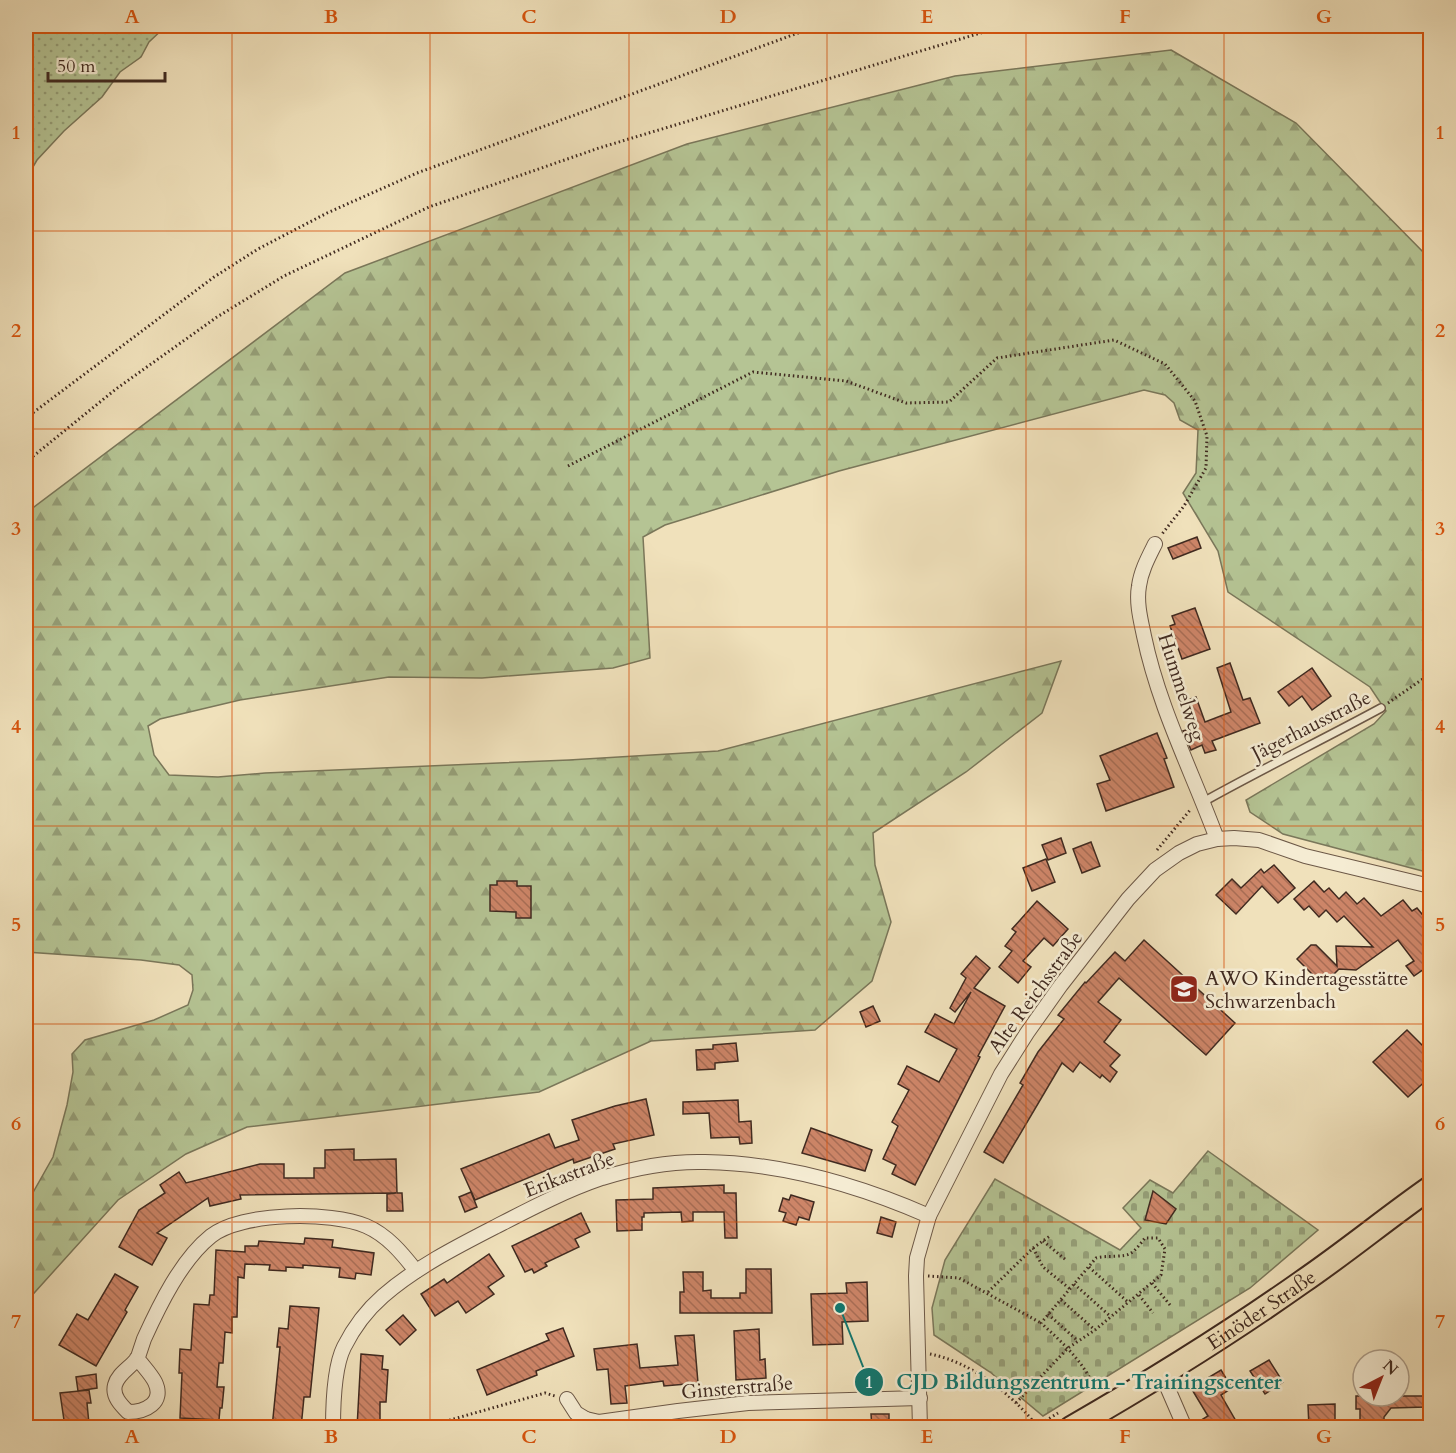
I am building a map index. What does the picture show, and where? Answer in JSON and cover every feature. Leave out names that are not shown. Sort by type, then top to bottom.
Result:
[{"type":"main road","name":"Einöder Straße","points":[[1071,1428],[1162,1375],[1304,1281],[1431,1188]]},
{"type":"street","name":"Hummelweg","points":[[1155,544],[1143,567],[1138,589],[1140,616],[1150,665],[1167,716],[1216,839]]},
{"type":"street","name":"Alte Reichsstraße","points":[[920,1428],[920,1352],[916,1276],[917,1258],[929,1216],[1000,1074],[1027,1033],[1128,899],[1155,870],[1179,853],[1216,839],[1234,838],[1259,840],[1305,856],[1431,886]]},
{"type":"street","name":"Erikastraße","points":[[333,1428],[336,1381],[343,1349],[357,1325],[382,1297],[416,1271],[464,1243],[550,1199],[603,1178],[651,1166],[703,1162],[758,1165],[843,1184],[888,1198],[929,1216]]},
{"type":"street","points":[[137,1359],[153,1321],[178,1274],[211,1236],[232,1225],[263,1219],[310,1216],[342,1218],[367,1226],[388,1239],[416,1271]]},
{"type":"street","points":[[1162,1375],[1185,1428]]},
{"type":"street","name":"Ginsterstraße","points":[[586,1419],[599,1422],[678,1410],[748,1403],[920,1398]]},
{"type":"street","points":[[567,1399],[576,1413],[586,1419],[573,1428]]},
{"type":"lane","name":"Jägerhausstraße","points":[[1203,802],[1250,775],[1314,745],[1382,708]]},
{"type":"path","points":[[26,418],[214,277],[258,249],[327,213],[417,173],[817,26]]},
{"type":"path","points":[[26,462],[116,389],[217,317],[284,276],[429,207],[599,148],[987,31],[1011,26]]},
{"type":"path","points":[[1204,26],[1258,26]]},
{"type":"path","points":[[568,466],[753,372],[846,381],[906,403],[949,402],[997,358],[1114,340],[1165,363],[1195,401],[1207,436],[1206,468],[1184,506],[1155,544]]},
{"type":"path","name":"Jägerhausstraße","points":[[1382,708],[1431,674]]},
{"type":"path","points":[[1155,870],[1155,852],[1191,809],[1203,802]]},
{"type":"path","points":[[988,1292],[1033,1248],[1050,1236]]},
{"type":"path","points":[[1016,1403],[1068,1347],[1095,1330],[1161,1275],[1165,1249],[1158,1238],[1145,1238],[1131,1254],[1124,1257],[1108,1255],[1096,1258],[1041,1323]]},
{"type":"path","points":[[1042,1241],[1066,1260]]},
{"type":"path","points":[[1033,1248],[1043,1267],[1070,1289]]},
{"type":"path","points":[[1089,1267],[1129,1303]]},
{"type":"path","points":[[916,1276],[958,1278],[988,1292],[1041,1323],[1068,1347],[1089,1374],[1103,1410]]},
{"type":"path","points":[[1152,1283],[1170,1305]]},
{"type":"path","points":[[1074,1284],[1111,1317]]},
{"type":"path","points":[[1139,1295],[1154,1313]]},
{"type":"path","points":[[1061,1299],[1095,1330]]},
{"type":"path","points":[[1048,1314],[1077,1341]]},
{"type":"path","points":[[920,1352],[946,1358],[969,1368],[1016,1403],[1038,1428]]},
{"type":"path","points":[[434,1428],[450,1420],[545,1393],[567,1399]]},
{"type":"green space","points":[[26,26],[166,26],[149,42],[141,57],[120,72],[102,97],[64,131],[37,160],[26,179]]},
{"type":"green space","points":[[1171,50],[1296,123],[1430,259],[1430,873],[1283,834],[1250,812],[1246,800],[1374,724],[1386,711],[1370,687],[1228,592],[1218,551],[1183,493],[1196,473],[1198,430],[1180,420],[1174,403],[1165,395],[1144,390],[839,471],[665,525],[643,537],[650,658],[613,668],[482,678],[389,677],[240,700],[160,719],[148,726],[154,755],[169,775],[218,777],[718,751],[1061,661],[1042,713],[966,772],[873,833],[875,865],[891,922],[872,981],[815,1030],[651,1041],[539,1092],[247,1127],[186,1154],[118,1200],[26,1302],[26,1205],[53,1157],[67,1105],[73,1072],[72,1054],[85,1040],[154,1020],[188,1005],[193,990],[192,975],[179,965],[26,952],[26,513],[345,273],[687,144],[955,76]]},
{"type":"green space","points":[[1208,1151],[1318,1230],[1250,1288],[1043,1416],[990,1372],[934,1335],[932,1308],[945,1260],[995,1179],[1120,1250],[1141,1228],[1123,1208],[1150,1180],[1173,1193]]},
{"type":"building","points":[[1197,537],[1201,548],[1173,559],[1168,548]]},
{"type":"building","points":[[1195,608],[1210,649],[1182,659],[1170,626],[1175,624],[1172,616]]},
{"type":"building","points":[[1230,663],[1243,700],[1250,698],[1260,723],[1212,741],[1216,750],[1205,753],[1202,745],[1191,750],[1183,731],[1195,727],[1185,701],[1196,697],[1205,722],[1231,712],[1217,668]]},
{"type":"building","points":[[1312,668],[1331,696],[1312,710],[1302,696],[1289,706],[1278,692]]},
{"type":"building","points":[[1157,733],[1167,758],[1164,759],[1174,787],[1106,811],[1097,784],[1110,780],[1100,756]]},
{"type":"building","points":[[1061,838],[1066,853],[1048,860],[1042,845]]},
{"type":"building","points":[[1091,842],[1100,866],[1082,873],[1073,849]]},
{"type":"building","points":[[1046,859],[1055,882],[1032,891],[1023,868]]},
{"type":"building","points":[[1274,865],[1295,888],[1278,903],[1262,886],[1236,914],[1216,895],[1232,879],[1241,888],[1261,869],[1264,873]]},
{"type":"building","points":[[497,881],[517,881],[517,886],[531,886],[531,918],[516,918],[516,912],[490,911],[490,885],[497,885]]},
{"type":"building","points":[[1314,881],[1324,892],[1329,888],[1339,899],[1346,892],[1357,904],[1364,898],[1381,916],[1403,900],[1412,911],[1417,908],[1431,925],[1431,964],[1414,976],[1406,966],[1414,961],[1398,940],[1356,970],[1339,969],[1323,985],[1297,959],[1311,945],[1316,945],[1337,966],[1336,946],[1373,947],[1344,916],[1337,922],[1326,910],[1319,917],[1309,906],[1304,910],[1294,899]]},
{"type":"building","points":[[1037,901],[1068,929],[1053,946],[1044,938],[1023,961],[1031,967],[1018,983],[999,967],[1012,951],[1005,946],[1016,932],[1012,929]]},
{"type":"building","points":[[1144,940],[1235,1023],[1206,1055],[1119,978],[1098,1002],[1121,1020],[1104,1042],[1120,1055],[1110,1066],[1117,1072],[1110,1082],[1102,1075],[1100,1078],[1080,1062],[1073,1072],[1062,1063],[1003,1163],[984,1152],[1023,1085],[1020,1083],[1038,1052],[1064,1019],[1058,1015],[1085,982],[1115,952],[1125,961]]},
{"type":"building","points":[[976,956],[990,968],[974,988],[1005,1006],[915,1185],[892,1174],[896,1165],[883,1159],[898,1126],[892,1122],[909,1090],[898,1084],[907,1066],[939,1082],[957,1049],[925,1032],[935,1014],[954,1024],[971,992],[955,1012],[950,1008],[966,978],[961,974]]},
{"type":"building","points":[[873,1006],[880,1021],[866,1027],[860,1012]]},
{"type":"building","points":[[1407,1030],[1431,1054],[1431,1076],[1408,1097],[1373,1062]]},
{"type":"building","points":[[736,1043],[738,1061],[715,1063],[715,1069],[697,1070],[696,1050],[713,1049],[713,1045]]},
{"type":"building","points":[[646,1099],[654,1135],[613,1144],[615,1149],[574,1163],[573,1159],[475,1200],[461,1169],[549,1134],[555,1148],[579,1140],[572,1120]]},
{"type":"building","points":[[738,1100],[739,1122],[751,1121],[752,1143],[740,1144],[739,1137],[711,1138],[709,1113],[683,1114],[683,1102]]},
{"type":"building","points":[[811,1128],[872,1150],[865,1171],[802,1153]]},
{"type":"building","points":[[354,1149],[354,1160],[396,1159],[397,1193],[402,1193],[403,1211],[387,1211],[387,1194],[396,1193],[240,1195],[241,1199],[210,1206],[208,1198],[157,1233],[167,1238],[152,1265],[119,1247],[139,1210],[165,1193],[160,1185],[179,1172],[186,1183],[260,1164],[284,1164],[284,1178],[314,1178],[314,1168],[325,1168],[325,1150]]},
{"type":"building","points":[[724,1185],[724,1193],[736,1193],[737,1238],[725,1238],[724,1212],[693,1212],[693,1221],[682,1222],[681,1212],[644,1213],[642,1230],[617,1231],[616,1200],[653,1199],[653,1188]]},
{"type":"building","points":[[1153,1191],[1176,1209],[1166,1224],[1145,1220]]},
{"type":"building","points":[[471,1192],[477,1207],[465,1212],[459,1197]]},
{"type":"building","points":[[791,1195],[814,1202],[809,1220],[799,1217],[796,1225],[783,1221],[786,1213],[779,1211],[783,1198],[789,1200]]},
{"type":"building","points":[[581,1213],[590,1232],[575,1239],[579,1247],[545,1263],[547,1266],[534,1273],[532,1269],[525,1272],[512,1246]]},
{"type":"building","points":[[881,1217],[896,1222],[892,1237],[877,1233]]},
{"type":"building","points":[[305,1238],[333,1240],[332,1247],[374,1253],[371,1275],[356,1273],[355,1279],[339,1277],[340,1268],[303,1265],[303,1268],[286,1267],[286,1271],[269,1270],[270,1265],[245,1264],[244,1278],[238,1277],[237,1317],[232,1317],[232,1333],[225,1332],[223,1363],[219,1363],[217,1387],[224,1387],[219,1420],[180,1418],[182,1373],[179,1373],[180,1349],[191,1350],[194,1304],[209,1305],[210,1295],[214,1295],[216,1250],[245,1252],[245,1246],[258,1246],[259,1241],[304,1244]]},
{"type":"building","points":[[489,1254],[504,1276],[488,1287],[494,1294],[466,1313],[458,1301],[435,1316],[421,1294],[444,1279],[447,1283]]},
{"type":"building","points":[[746,1269],[771,1269],[772,1313],[680,1313],[680,1292],[684,1292],[683,1272],[703,1272],[703,1291],[711,1290],[711,1298],[740,1298],[740,1293],[746,1293]]},
{"type":"building","points":[[115,1274],[138,1287],[125,1310],[127,1312],[96,1366],[59,1345],[77,1314],[88,1320]]},
{"type":"building","points":[[867,1282],[868,1321],[842,1322],[843,1344],[813,1345],[811,1294],[847,1293],[846,1283]]},
{"type":"building","points":[[290,1306],[319,1308],[310,1397],[304,1397],[301,1428],[272,1428],[280,1347],[277,1347],[279,1328],[288,1329]]},
{"type":"building","points":[[403,1315],[416,1330],[400,1345],[386,1330]]},
{"type":"building","points":[[563,1328],[574,1356],[536,1371],[537,1375],[487,1395],[477,1370],[549,1340],[546,1334]]},
{"type":"building","points":[[759,1329],[760,1360],[765,1359],[766,1378],[736,1380],[734,1331]]},
{"type":"building","points":[[694,1335],[698,1383],[664,1386],[663,1381],[625,1386],[627,1403],[611,1404],[608,1369],[597,1370],[594,1349],[637,1344],[640,1368],[678,1365],[675,1336]]},
{"type":"building","points":[[361,1354],[383,1356],[382,1369],[388,1370],[386,1402],[380,1402],[380,1428],[357,1428]]},
{"type":"building","points":[[1269,1360],[1283,1382],[1265,1394],[1250,1371]]},
{"type":"building","points":[[1221,1370],[1232,1388],[1221,1395],[1240,1428],[1194,1428],[1193,1425],[1208,1416],[1191,1388]]},
{"type":"building","points":[[96,1374],[97,1388],[78,1391],[76,1377]]},
{"type":"building","points":[[89,1390],[91,1403],[87,1403],[89,1424],[65,1427],[60,1393]]},
{"type":"building","points":[[1411,1396],[1426,1396],[1426,1407],[1411,1407]]},
{"type":"building","points":[[1335,1404],[1335,1428],[1309,1428],[1308,1405]]},
{"type":"building","points":[[1391,1408],[1384,1417],[1384,1428],[1360,1428],[1360,1409],[1356,1409]]},
{"type":"building","points":[[871,1414],[889,1414],[889,1428],[872,1428]]},
{"type":"place","name":"AWO Kindertagesstätte Schwarzenbach","points":[[1184,989]]},
{"type":"place","name":"CJD Bildungszentrum - Trainingscenter","points":[[840,1308]]}]
